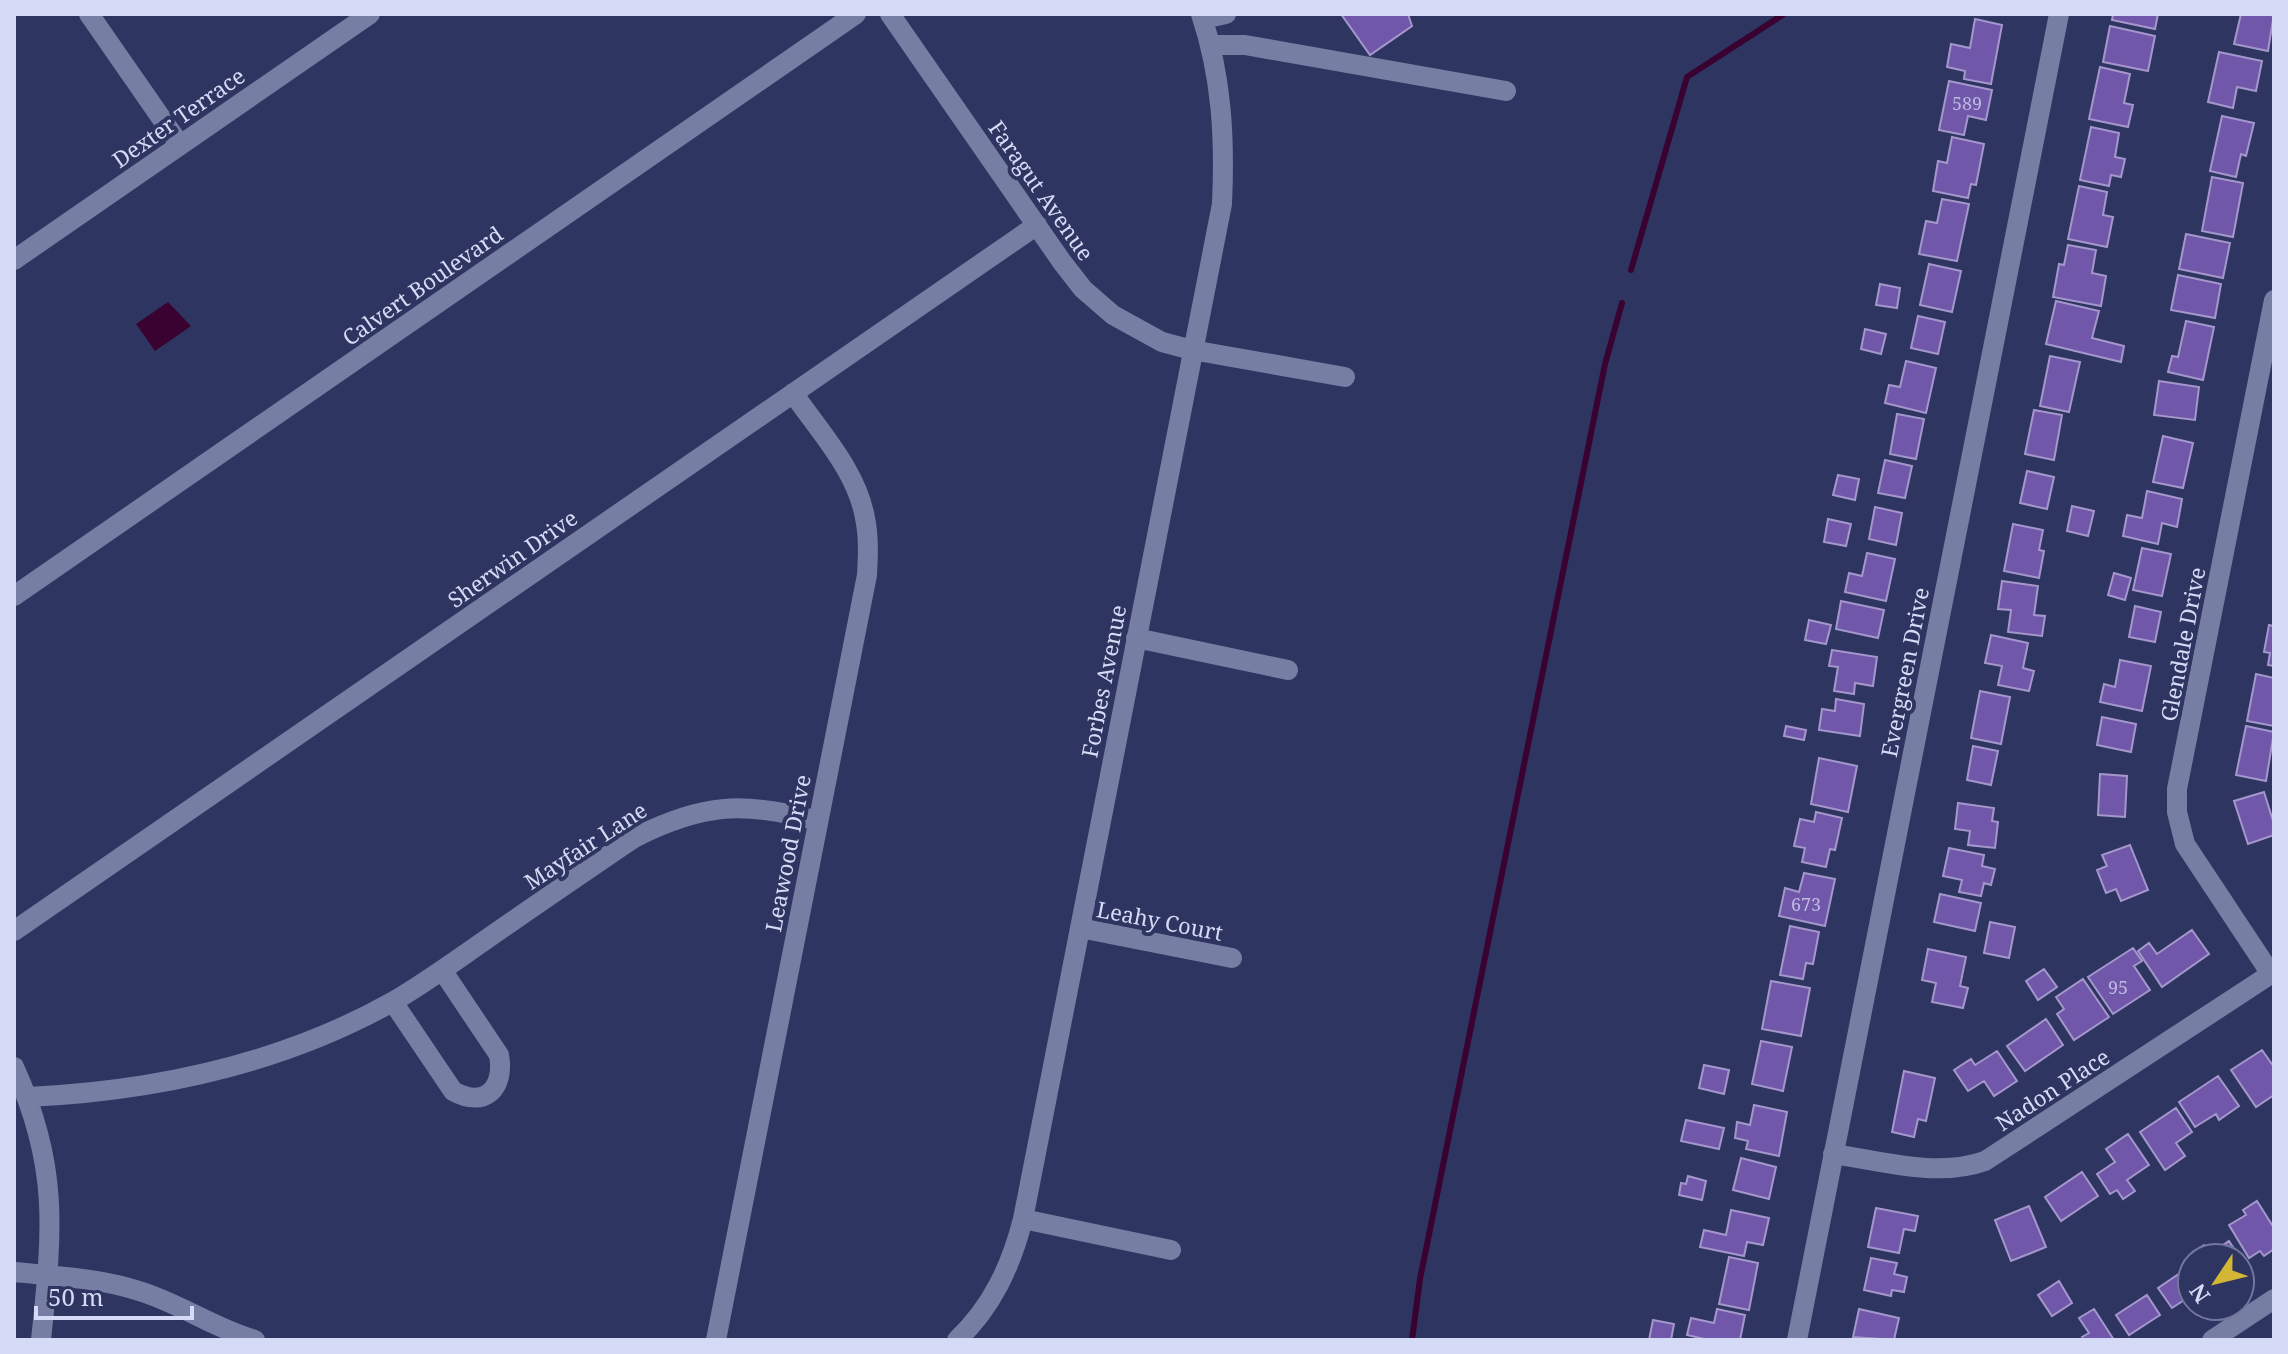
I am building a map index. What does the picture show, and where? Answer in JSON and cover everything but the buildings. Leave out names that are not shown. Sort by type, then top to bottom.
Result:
[{"type":"street","points":[[89,14],[180,145]]},
{"type":"street","name":"Dexter Terrace","points":[[14,260],[370,14]]},
{"type":"street","name":"Calvert Boulevard","points":[[14,596],[856,14]]},
{"type":"street","name":"Faragut Avenue","points":[[890,14],[1083,289],[1113,315],[1162,342],[1345,377]]},
{"type":"street","points":[[1202,16],[1226,14]]},
{"type":"street","name":"Evergreen Drive","points":[[1797,1340],[2059,14]]},
{"type":"street","name":"Forbes Avenue","points":[[957,1340],[992,1299],[1006,1271],[1023,1219],[1222,204],[1224,126],[1211,45],[1202,16]]},
{"type":"street","points":[[1211,45],[1245,45],[1506,91]]},
{"type":"street","name":"Sherwin Drive","points":[[14,931],[1037,225]]},
{"type":"street","name":"Glendale Drive","points":[[2273,973],[2185,844],[2177,812],[2177,789],[2265,390],[2274,300]]},
{"type":"street","name":"Leawood Drive","points":[[716,1340],[867,575],[865,516],[857,491],[843,463],[793,393]]},
{"type":"street","points":[[1136,638],[1288,670]]},
{"type":"street","name":"Mayfair Lane","points":[[28,1097],[130,1089],[231,1067],[325,1033],[393,1002],[634,838],[666,822],[700,811],[742,808],[785,812],[818,821]]},
{"type":"street","name":"Leahy Court","points":[[1080,928],[1232,958]]},
{"type":"street","points":[[393,1002],[453,1091],[463,1097],[477,1098],[491,1093],[499,1083],[499,1055],[442,970]]},
{"type":"street","name":"Nadon Place","points":[[1833,1154],[1941,1170],[1965,1168],[1985,1161],[2273,973]]},
{"type":"street","points":[[14,1067],[35,1118],[49,1183],[51,1229],[41,1340]]},
{"type":"street","points":[[1023,1219],[1171,1250]]},
{"type":"street","points":[[14,1272],[98,1280],[137,1290],[219,1328],[255,1340]]},
{"type":"street","points":[[2212,1340],[2274,1299]]},
{"type":"shaded area","points":[[168,302],[191,326],[155,351],[136,324]]},
{"type":"waterway","points":[[1631,270],[1687,77],[1784,14]]},
{"type":"waterway","points":[[1412,1340],[1420,1279],[1605,364],[1622,303]]}]
